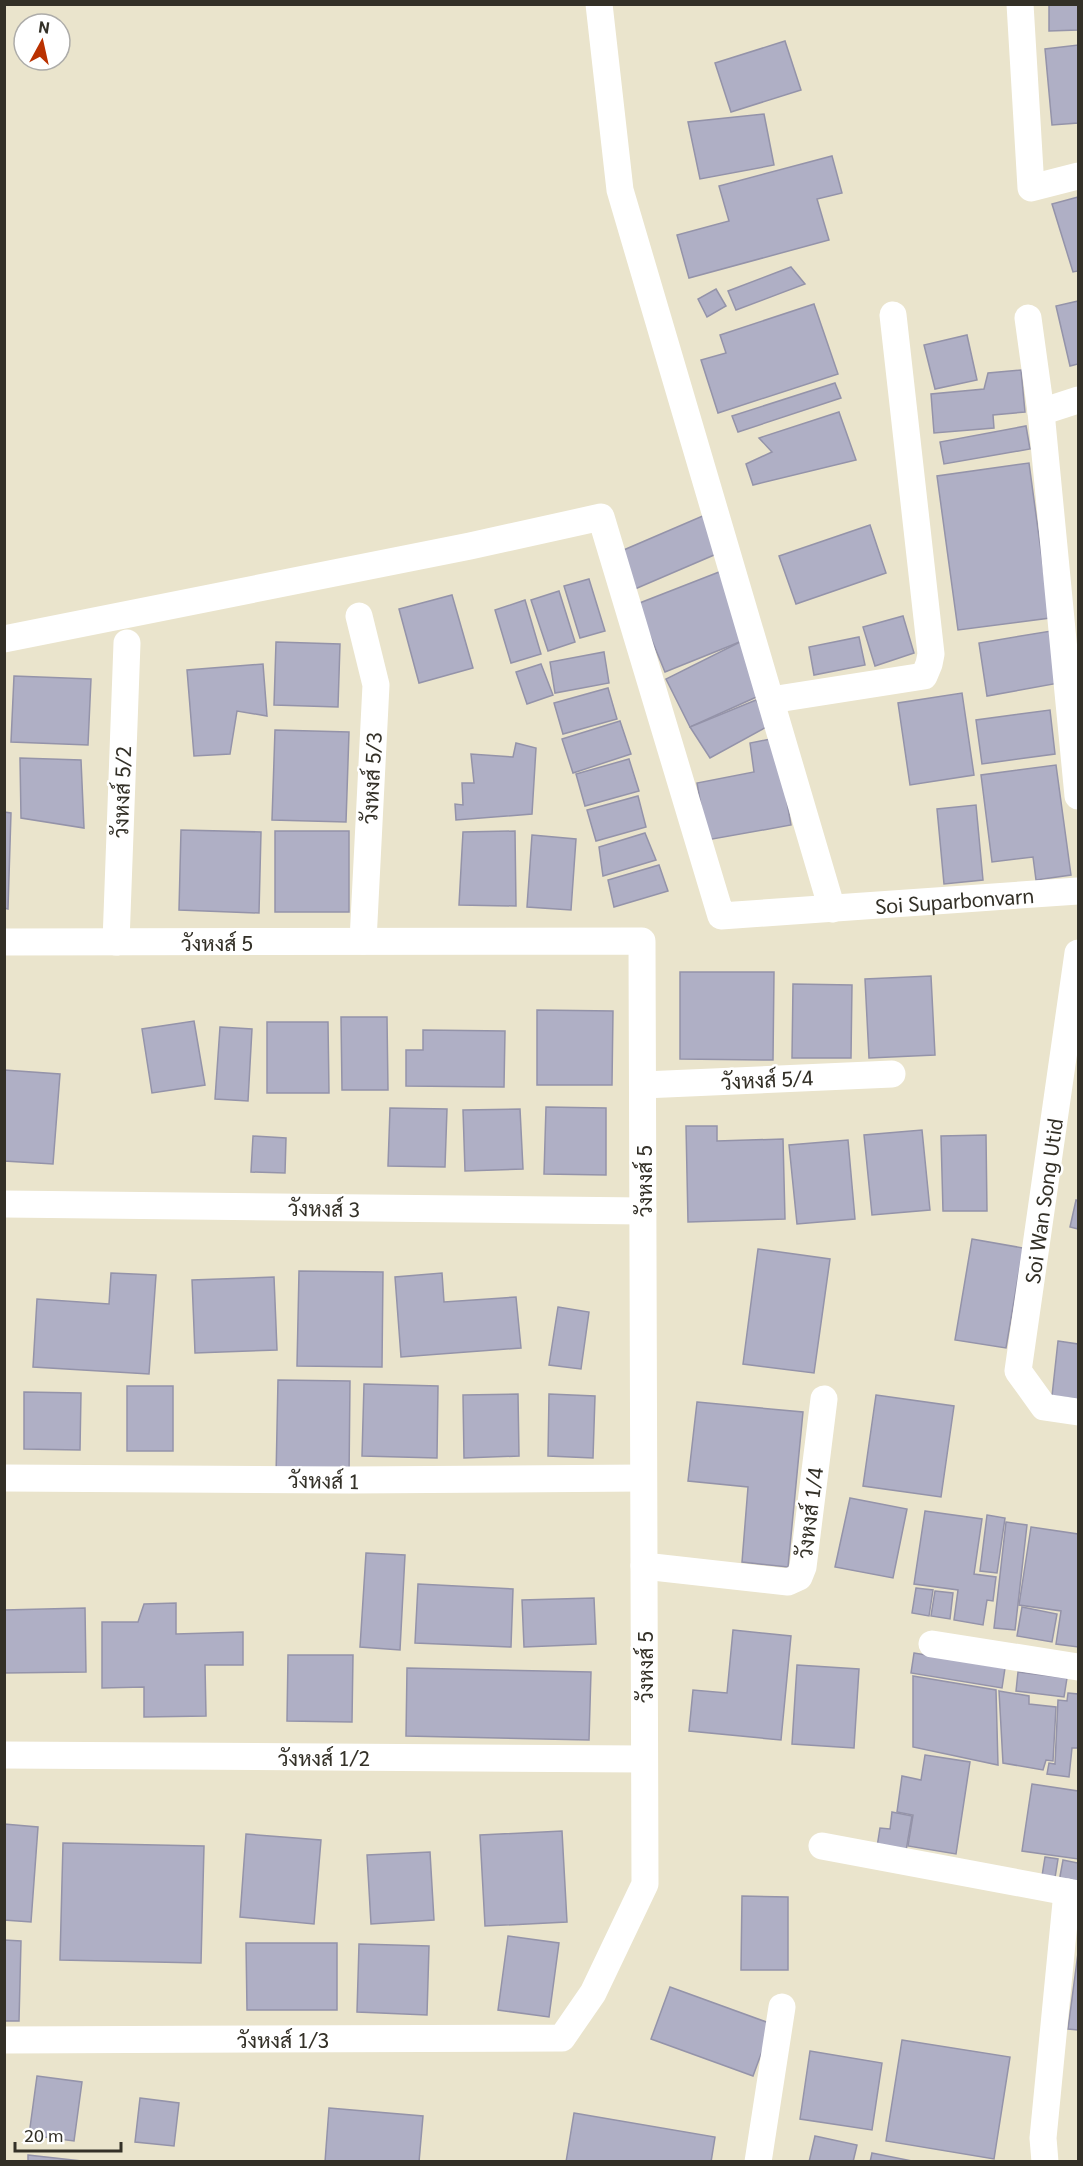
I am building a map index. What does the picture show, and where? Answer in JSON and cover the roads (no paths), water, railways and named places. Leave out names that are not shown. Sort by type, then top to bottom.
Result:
[{"type":"street","points":[[599,4],[620,190],[832,909]]},
{"type":"street","points":[[1020,4],[1031,188],[1078,176]]},
{"type":"street","points":[[771,699],[924,676],[929,664],[931,654],[893,315]]},
{"type":"street","points":[[1028,318],[1073,673],[1078,796]]},
{"type":"street","points":[[1041,412],[1078,400]]},
{"type":"street","name":"Soi Suparbonvarn","points":[[4,639],[459,548],[601,517],[721,916],[1078,891]]},
{"type":"street","name":"วังหงส์ 5/3","points":[[359,616],[376,685],[363,941]]},
{"type":"street","name":"วังหงส์ 5/2","points":[[116,942],[127,643]]},
{"type":"street","name":"วังหงส์ 5","points":[[4,942],[642,941],[645,1884],[593,1993],[562,2038]]},
{"type":"street","name":"Soi Wan Song Utid","points":[[1078,953],[1018,1371],[1044,1407],[1078,1412]]},
{"type":"street","name":"วังหงส์ 5/4","points":[[643,1085],[892,1074]]},
{"type":"street","name":"วังหงส์ 3","points":[[4,1204],[643,1211]]},
{"type":"street","name":"วังหงส์ 1/4","points":[[644,1566],[788,1582],[799,1577],[803,1567],[824,1399]]},
{"type":"street","name":"วังหงส์ 1","points":[[4,1478],[349,1480],[644,1478]]},
{"type":"street","points":[[932,1644],[1078,1667]]},
{"type":"street","name":"วังหงส์ 1/2","points":[[4,1755],[644,1759]]},
{"type":"street","points":[[822,1845],[1073,1893],[1043,2138],[1045,2162]]},
{"type":"street","points":[[758,2162],[782,2007]]},
{"type":"street","name":"วังหงส์ 1/3","points":[[4,2040],[562,2038]]}]
